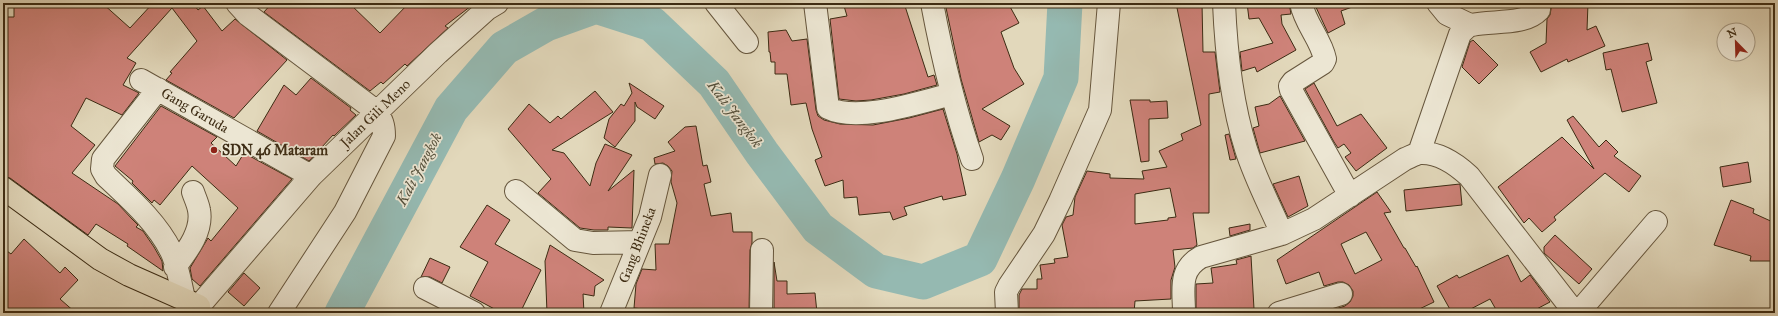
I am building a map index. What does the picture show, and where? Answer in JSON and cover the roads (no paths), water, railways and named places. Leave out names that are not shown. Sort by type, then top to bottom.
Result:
[{"type":"main road","points":[[3,188],[100,259],[134,278],[196,308]]},
{"type":"street","name":"Jalan Gili Meno","points":[[196,308],[311,176],[376,111],[475,19],[497,3]]},
{"type":"street","points":[[716,3],[746,42]]},
{"type":"street","points":[[815,3],[828,108],[836,112],[878,112],[952,94]]},
{"type":"street","points":[[932,3],[941,52],[958,118],[972,159]]},
{"type":"street","points":[[1007,313],[1006,292],[1044,234],[1060,202],[1100,110],[1109,3]]},
{"type":"street","points":[[1224,3],[1228,64],[1238,121],[1249,157],[1282,234]]},
{"type":"street","points":[[1301,3],[1303,14],[1321,48],[1325,59],[1323,63],[1293,82],[1290,86],[1291,90],[1350,196]]},
{"type":"street","points":[[1438,3],[1447,14],[1470,25],[1500,23],[1521,19],[1536,13],[1539,10],[1539,3]]},
{"type":"street","points":[[248,7],[376,111],[384,126],[384,136],[345,212],[279,313]]},
{"type":"street","points":[[1419,153],[1457,39],[1463,30],[1470,25]]},
{"type":"street","name":"Gang Garuda","points":[[175,267],[171,252],[161,234],[148,218],[106,176],[102,169],[103,159],[149,85],[311,176]]},
{"type":"street","points":[[1184,313],[1184,278],[1187,268],[1193,262],[1201,257],[1282,234],[1314,219],[1405,159],[1419,153],[1445,159],[1465,173],[1576,313],[1656,222]]},
{"type":"street","name":"Gang Bhineka","points":[[611,313],[650,217],[660,175]]},
{"type":"street","points":[[516,191],[575,240],[593,243],[640,242]]},
{"type":"street","points":[[193,192],[199,212],[197,230],[191,245],[175,267],[196,308]]},
{"type":"street","points":[[761,313],[762,250]]},
{"type":"street","points":[[425,288],[474,313]]},
{"type":"street","points":[[1279,313],[1341,294]]},
{"type":"waterway","name":"Kali Jangkok","points":[[342,313],[451,109],[504,48],[546,24],[596,6],[652,24],[714,83],[762,153],[818,228],[876,271],[923,282],[980,259],[1018,179],[1061,78],[1065,3]]},
{"type":"place","name":"SDN 46 Mataram","points":[[214,150]]}]
